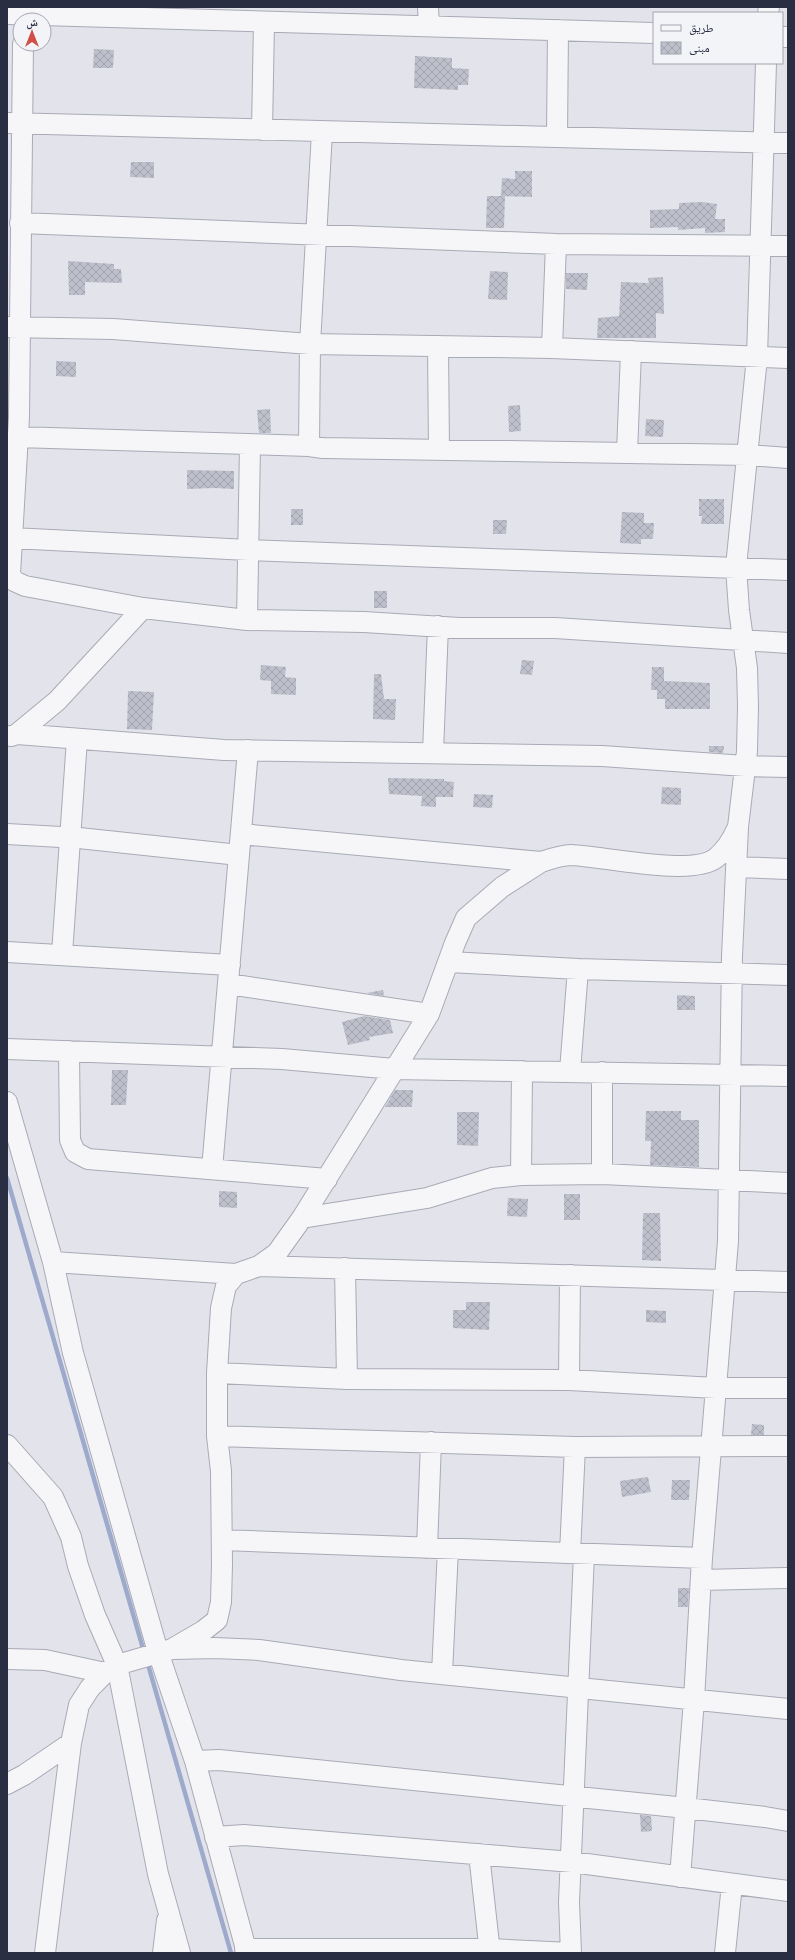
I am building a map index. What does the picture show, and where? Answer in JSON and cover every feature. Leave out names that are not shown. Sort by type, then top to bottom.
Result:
[{"type":"street","points":[[52,15],[264,22],[428,17],[558,30],[653,33]]},
{"type":"street","points":[[262,130],[264,22]]},
{"type":"street","points":[[557,137],[558,30]]},
{"type":"street","points":[[22,52],[14,123],[20,223],[14,327],[17,437],[10,574],[14,581],[25,586],[143,608],[247,620],[555,628],[788,643]]},
{"type":"street","points":[[680,1877],[694,1700],[702,1558],[728,1241],[732,973],[738,827],[746,766],[748,706],[747,668],[739,610],[736,547],[748,455],[757,357],[759,245],[766,64]]},
{"type":"street","points":[[14,123],[788,143]]},
{"type":"street","points":[[308,446],[310,344],[322,132]]},
{"type":"street","points":[[20,223],[556,244],[788,246]]},
{"type":"street","points":[[552,348],[556,244]]},
{"type":"street","points":[[14,327],[36,329],[112,329],[310,344],[552,348],[788,358]]},
{"type":"street","points":[[438,346],[439,450]]},
{"type":"street","points":[[627,453],[631,352]]},
{"type":"street","points":[[17,437],[308,446],[323,448],[748,455],[788,458]]},
{"type":"street","points":[[247,620],[250,445]]},
{"type":"street","points":[[12,538],[248,550],[788,570]]},
{"type":"street","points":[[12,736],[57,701],[143,608]]},
{"type":"street","points":[[433,752],[438,626]]},
{"type":"street","points":[[12,736],[248,750],[602,756],[746,766],[788,767]]},
{"type":"street","points":[[62,954],[77,739]]},
{"type":"street","points":[[212,1169],[248,750]]},
{"type":"street","points":[[53,1262],[236,1274],[259,1266],[277,1253],[302,1218],[429,1014],[455,942],[466,918],[502,887],[541,862],[569,855],[656,865],[694,865],[715,859],[730,844],[738,827]]},
{"type":"street","points":[[7,834],[70,837],[239,855]]},
{"type":"street","points":[[241,834],[541,862]]},
{"type":"street","points":[[736,867],[788,869]]},
{"type":"street","points":[[7,952],[62,954],[230,965]]},
{"type":"street","points":[[449,962],[578,969],[788,975]]},
{"type":"street","points":[[570,1072],[578,969]]},
{"type":"street","points":[[228,984],[429,1014]]},
{"type":"street","points":[[7,1048],[282,1059],[394,1069],[788,1076]]},
{"type":"street","points":[[69,1051],[70,1140],[75,1152],[88,1159],[327,1179]]},
{"type":"street","points":[[521,1175],[522,1071]]},
{"type":"street","points":[[602,1072],[602,1174]]},
{"type":"street","points":[[7,1102],[53,1262],[73,1353],[165,1651],[246,1951],[490,1951],[571,1953],[569,1902],[579,1689],[575,1447]]},
{"type":"street","points":[[302,1218],[427,1198],[492,1178],[521,1175],[602,1174],[788,1183]]},
{"type":"street","points":[[259,1266],[788,1282]]},
{"type":"street","points":[[345,1268],[347,1379]]},
{"type":"street","points":[[45,1953],[71,1743],[79,1705],[90,1688],[111,1669],[165,1651],[203,1631],[217,1620],[221,1602],[222,1540],[221,1470],[217,1436],[217,1373],[221,1308],[226,1286],[236,1274]]},
{"type":"street","points":[[569,1380],[570,1275]]},
{"type":"street","points":[[217,1373],[347,1379],[569,1380],[716,1388],[788,1388]]},
{"type":"street","points":[[217,1436],[575,1447],[712,1445],[788,1446]]},
{"type":"street","points":[[427,1548],[431,1442]]},
{"type":"street","points":[[7,1445],[53,1497],[71,1537],[78,1566],[111,1669],[158,1874],[180,1953]]},
{"type":"street","points":[[222,1540],[702,1558]]},
{"type":"street","points":[[442,1673],[448,1549]]},
{"type":"street","points":[[701,1580],[788,1578]]},
{"type":"street","points":[[165,1651],[215,1648],[259,1650],[401,1670],[788,1709]]},
{"type":"street","points":[[7,1659],[45,1660],[111,1669]]},
{"type":"street","points":[[7,1784],[24,1775],[71,1743]]},
{"type":"street","points":[[195,1761],[219,1760],[765,1816],[788,1821]]},
{"type":"street","points":[[215,1836],[244,1835],[572,1862],[788,1891]]},
{"type":"street","points":[[479,1854],[490,1951]]},
{"type":"street","points":[[725,1953],[732,1884]]},
{"type":"street","points":[[163,1953],[169,1912]]},
{"type":"building","points":[[94,49],[114,50],[113,68],[93,68]]},
{"type":"building","points":[[415,56],[452,58],[452,68],[469,69],[468,85],[458,85],[458,90],[414,88]]},
{"type":"building","points":[[131,162],[154,162],[154,178],[130,177]]},
{"type":"building","points":[[515,171],[532,171],[532,197],[501,196],[502,178],[515,179]]},
{"type":"building","points":[[487,196],[505,196],[504,228],[486,228]]},
{"type":"building","points":[[702,202],[717,204],[715,219],[725,219],[725,232],[705,233],[705,228],[678,230],[678,227],[650,228],[650,210],[679,209],[679,203]]},
{"type":"building","points":[[68,261],[114,264],[114,269],[121,269],[122,283],[85,282],[85,295],[69,295]]},
{"type":"building","points":[[490,271],[508,272],[507,300],[488,299]]},
{"type":"building","points":[[566,273],[588,273],[587,290],[566,289]]},
{"type":"building","points":[[663,277],[664,314],[656,313],[656,338],[597,338],[598,318],[619,316],[621,282],[649,283],[648,278]]},
{"type":"building","points":[[56,361],[76,362],[76,377],[56,376]]},
{"type":"building","points":[[520,405],[521,431],[509,432],[508,406]]},
{"type":"building","points":[[270,409],[271,433],[259,433],[257,410]]},
{"type":"building","points":[[646,419],[664,420],[663,437],[645,436]]},
{"type":"building","points":[[187,470],[234,471],[234,489],[187,489]]},
{"type":"building","points":[[699,499],[724,499],[724,524],[701,524],[702,516],[699,516]]},
{"type":"building","points":[[291,509],[303,509],[303,525],[291,525]]},
{"type":"building","points":[[622,512],[644,513],[644,523],[654,523],[653,539],[641,539],[641,544],[620,543]]},
{"type":"building","points":[[493,520],[507,520],[506,534],[493,534]]},
{"type":"building","points":[[374,591],[387,591],[387,608],[374,608]]},
{"type":"building","points":[[522,660],[534,661],[532,675],[520,674]]},
{"type":"building","points":[[261,665],[286,667],[285,677],[296,678],[296,695],[271,694],[271,681],[260,680]]},
{"type":"building","points":[[652,667],[664,667],[664,681],[710,683],[710,709],[665,709],[665,699],[657,699],[657,690],[651,690]]},
{"type":"building","points":[[374,674],[381,674],[384,699],[396,699],[395,720],[373,719]]},
{"type":"building","points":[[128,691],[154,692],[152,730],[127,729]]},
{"type":"building","points":[[709,746],[724,746],[723,753],[709,752]]},
{"type":"building","points":[[388,778],[444,779],[444,781],[454,782],[453,797],[436,797],[436,807],[421,806],[422,796],[389,794]]},
{"type":"building","points":[[662,787],[681,788],[681,805],[661,804]]},
{"type":"building","points":[[474,794],[493,795],[492,808],[473,807]]},
{"type":"building","points":[[383,990],[384,996],[367,993]]},
{"type":"building","points":[[677,995],[695,996],[695,1010],[677,1010]]},
{"type":"building","points":[[364,1016],[390,1020],[393,1033],[369,1037],[370,1040],[348,1045],[342,1022]]},
{"type":"building","points":[[112,1070],[128,1070],[126,1105],[111,1105]]},
{"type":"building","points":[[395,1090],[413,1090],[412,1107],[385,1107]]},
{"type":"building","points":[[646,1111],[681,1111],[681,1120],[699,1120],[699,1167],[650,1165],[651,1141],[645,1141]]},
{"type":"building","points":[[457,1112],[479,1112],[478,1146],[457,1145]]},
{"type":"building","points":[[219,1191],[237,1192],[237,1208],[219,1207]]},
{"type":"building","points":[[564,1194],[580,1194],[580,1220],[564,1220]]},
{"type":"building","points":[[508,1198],[528,1199],[527,1217],[507,1216]]},
{"type":"building","points":[[643,1213],[660,1213],[661,1261],[642,1260]]},
{"type":"building","points":[[466,1302],[490,1302],[489,1330],[453,1328],[453,1310],[466,1310]]},
{"type":"building","points":[[646,1310],[666,1311],[666,1323],[646,1322]]},
{"type":"building","points":[[752,1424],[764,1425],[764,1435],[751,1435]]},
{"type":"building","points":[[648,1477],[651,1492],[622,1497],[620,1481]]},
{"type":"building","points":[[672,1480],[690,1480],[689,1500],[671,1500]]},
{"type":"building","points":[[678,1588],[689,1588],[688,1607],[678,1607]]},
{"type":"building","points":[[640,1815],[651,1816],[652,1831],[641,1832]]},
{"type":"waterway","points":[[7,1178],[144,1652]]},
{"type":"waterway","points":[[147,1661],[231,1953]]}]
